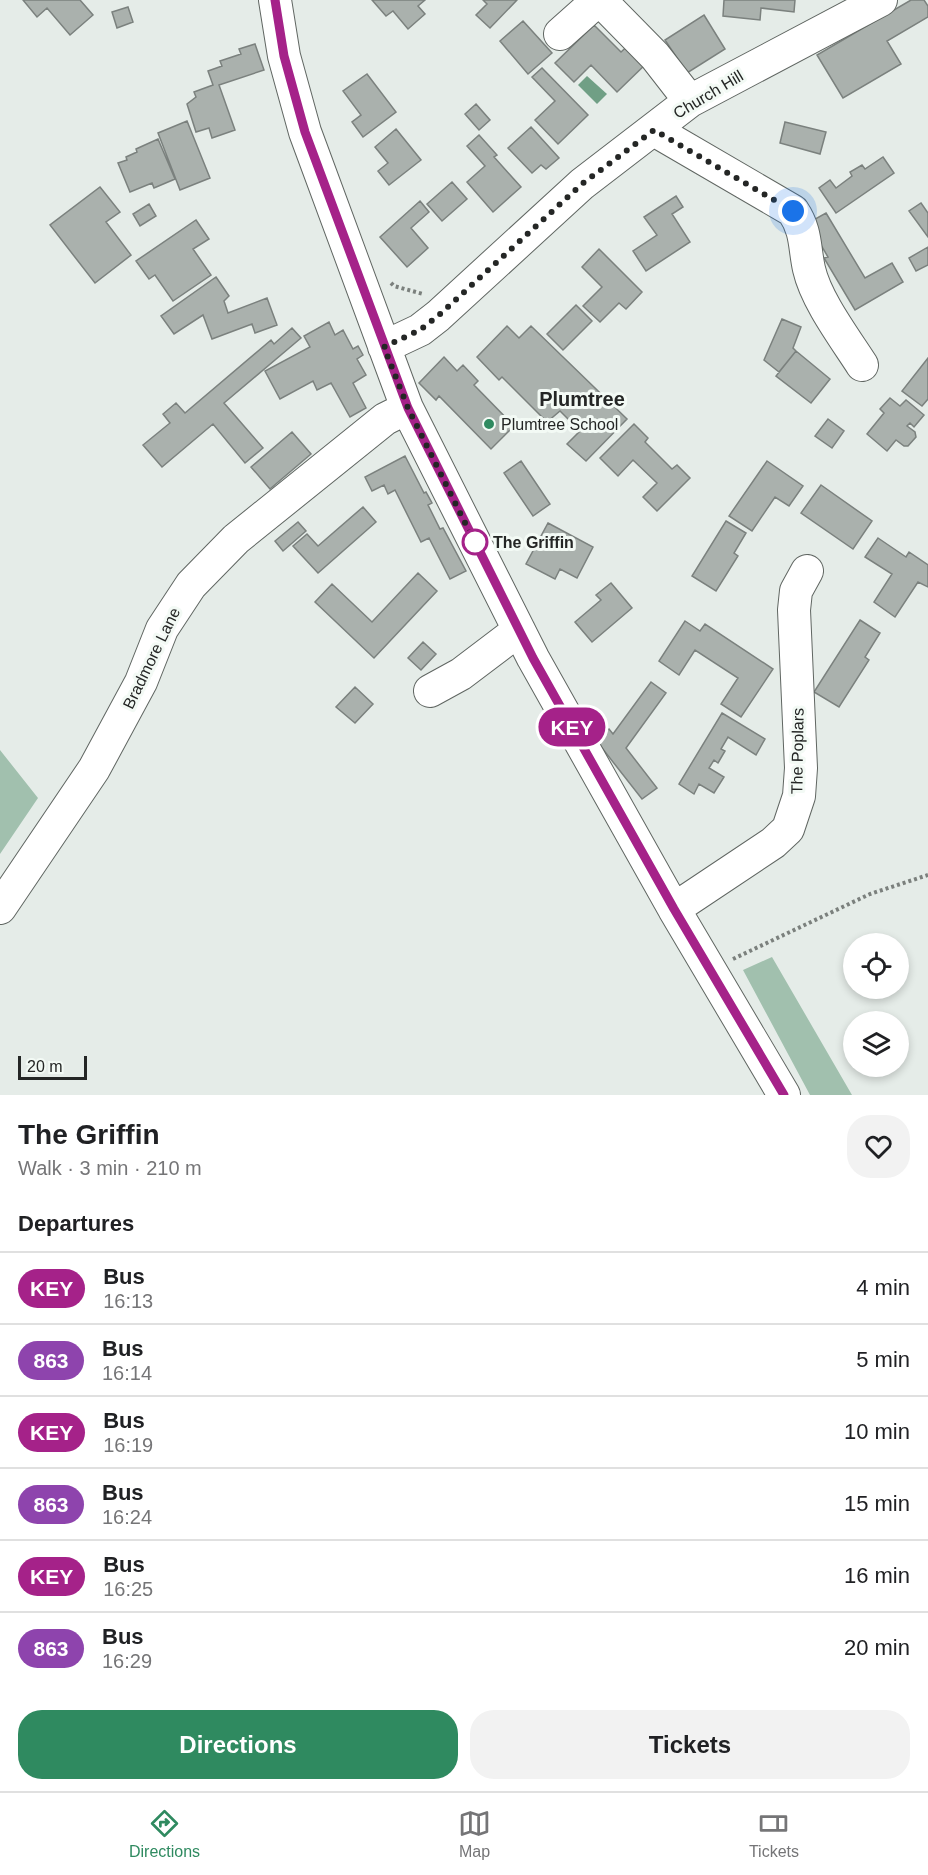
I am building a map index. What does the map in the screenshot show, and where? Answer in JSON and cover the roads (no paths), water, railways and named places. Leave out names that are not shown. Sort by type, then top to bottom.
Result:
[{"type":"street","points":[[275,0],[284,56],[305,132],[408,408],[519,630],[674,909],[784,1095]]},
{"type":"street","points":[[560,34],[599,0],[655,56],[690,101]]},
{"type":"street","name":"Church Hill","points":[[384,347],[420,330],[582,184],[690,101],[867,3]]},
{"type":"street","points":[[654,130],[793,211],[801,222],[806,239],[809,270],[826,308],[861,365]]},
{"type":"street","name":"Bradmore Lane","points":[[0,908],[94,769],[141,682],[162,629],[191,585],[236,539],[385,419],[408,408]]},
{"type":"street","name":"The Poplars","points":[[674,909],[773,843],[788,829],[799,796],[801,768],[794,610],[796,591],[807,570]]},
{"type":"street","points":[[430,690],[461,674],[519,630]]},
{"type":"place","name":"Plumtree School","points":[[489,424]]},
{"type":"place","name":"The Griffin","points":[[475,542]]},
{"type":"district","name":"Plumtree","points":[[582,399]]}]
